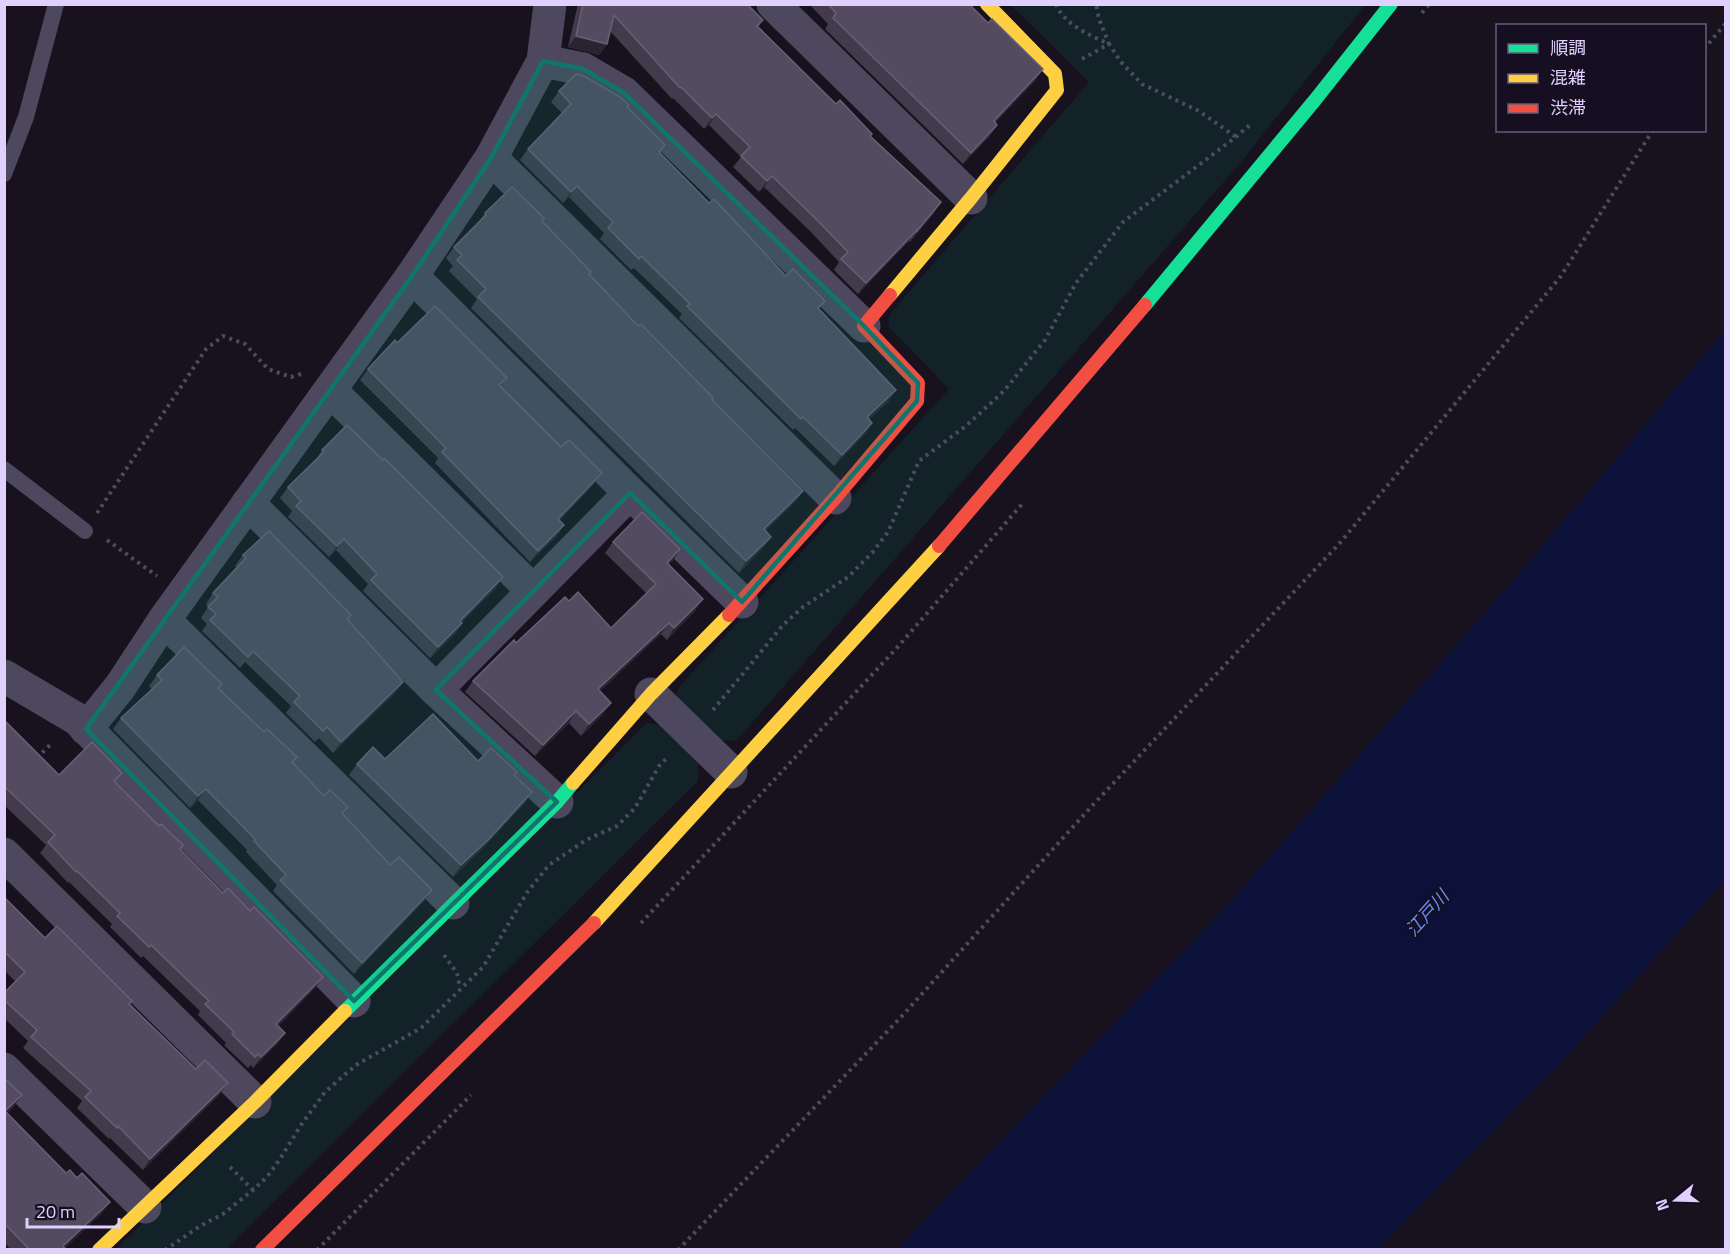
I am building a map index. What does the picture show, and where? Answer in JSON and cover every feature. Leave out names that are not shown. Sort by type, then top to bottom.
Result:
[{"type":"street","points":[[82,724],[120,687],[173,607],[248,503],[320,381],[412,276],[490,158],[543,61],[550,4]]},
{"type":"street","points":[[773,4],[972,198]]},
{"type":"street","points":[[864,326],[972,198],[1057,90],[1055,74],[987,4]]},
{"type":"street","points":[[262,1250],[597,920],[955,529],[1316,100],[1391,4]]},
{"type":"street","points":[[99,1250],[255,1102],[354,1001],[557,802],[651,694],[742,602],[835,498],[917,401],[918,383],[864,326],[624,93],[583,69],[543,61]]},
{"type":"street","points":[[490,158],[835,498]]},
{"type":"street","points":[[412,276],[742,602]]},
{"type":"street","points":[[320,381],[533,591]]},
{"type":"street","points":[[436,690],[630,493]]},
{"type":"street","points":[[248,503],[436,690],[557,802]]},
{"type":"street","points":[[173,607],[453,903]]},
{"type":"street","points":[[4,676],[82,724],[354,1001]]},
{"type":"street","points":[[651,694],[731,772]]},
{"type":"street","points":[[4,854],[255,1102]]},
{"type":"street","points":[[4,1069],[144,1207]]},
{"type":"lane","points":[[4,174],[26,117],[56,4]]},
{"type":"lane","points":[[4,470],[87,528]]},
{"type":"path","points":[[1056,4],[1073,24],[1109,44]]},
{"type":"path","points":[[1096,4],[1109,44],[1121,62],[1142,84],[1199,111],[1236,136]]},
{"type":"path","points":[[1706,47],[1725,23]]},
{"type":"path","points":[[1082,59],[1109,44]]},
{"type":"path","points":[[707,717],[783,626],[803,607],[848,577],[872,553],[888,532],[919,460],[966,426],[1004,390],[1045,340],[1076,283],[1123,222],[1259,116]]},
{"type":"path","points":[[678,1250],[902,1017],[1091,807],[1339,544],[1562,276],[1652,132]]},
{"type":"path","points":[[173,607],[87,528],[206,349],[223,336],[245,344],[268,369],[291,377],[320,381]]},
{"type":"path","points":[[37,758],[82,724]]},
{"type":"path","points":[[165,1250],[200,1226],[223,1214],[267,1177],[325,1092],[356,1065],[421,1028],[483,967],[528,891],[549,865],[586,840],[616,826],[635,808],[659,766],[671,754]]},
{"type":"highlighted area","points":[[543,61],[583,69],[624,93],[864,326],[918,383],[917,401],[742,602],[630,493],[436,690],[557,802],[354,1001],[86,729],[412,276],[491,158]]},
{"type":"shaded area","points":[[1011,5],[1365,5],[1242,161],[736,741],[714,740],[676,696],[679,687],[949,389],[888,326],[890,314],[1089,82]]},
{"type":"shaded area","points":[[647,723],[662,725],[698,763],[698,781],[226,1249],[115,1250]]},
{"type":"water","name":"江戸川","points":[[1725,330],[1725,880],[1555,1069],[1377,1249],[897,1249],[1223,910],[1512,582]]},
{"type":"building","points":[[583,4],[747,4],[763,20],[757,26],[836,104],[840,100],[872,134],[870,136],[941,202],[917,231],[866,283],[841,259],[848,252],[818,221],[772,176],[767,181],[741,156],[750,147],[716,114],[712,118],[680,88],[614,15],[607,44],[576,36]]},
{"type":"building","points":[[828,4],[969,4],[988,23],[992,19],[1043,69],[994,121],[997,125],[971,153],[833,18],[836,13]]},
{"type":"building","points":[[576,74],[584,76],[620,97],[629,105],[627,107],[665,145],[659,152],[709,203],[714,199],[786,276],[793,269],[825,301],[818,308],[896,390],[867,417],[872,423],[842,455],[803,417],[801,419],[687,306],[690,304],[641,256],[639,259],[608,228],[613,222],[577,186],[571,192],[528,149],[571,104],[559,91]]},
{"type":"building","points":[[512,187],[544,218],[542,221],[638,326],[641,324],[713,398],[712,400],[803,491],[764,529],[771,537],[746,561],[478,297],[486,289],[457,260],[462,255],[454,247]]},
{"type":"building","points":[[435,306],[507,378],[499,385],[561,447],[569,440],[602,473],[558,519],[564,525],[538,551],[442,452],[446,448],[368,369],[395,340],[397,343]]},
{"type":"building","points":[[347,425],[383,460],[385,459],[503,577],[438,647],[371,580],[377,574],[344,539],[337,546],[296,506],[301,501],[288,487],[324,452],[322,450]]},
{"type":"building","points":[[642,512],[680,549],[667,563],[703,599],[674,628],[669,623],[598,689],[611,703],[589,724],[576,711],[543,745],[473,681],[514,640],[516,643],[565,597],[569,601],[578,592],[611,628],[656,584],[613,542]]},
{"type":"building","points":[[269,531],[351,615],[347,619],[403,682],[341,742],[327,727],[323,731],[294,702],[300,696],[253,651],[248,657],[210,620],[216,614],[208,607],[218,597],[213,593],[246,558],[243,555]]},
{"type":"building","points":[[184,647],[222,684],[218,688],[264,732],[267,729],[297,757],[292,762],[324,796],[330,790],[348,807],[342,813],[390,865],[399,857],[432,890],[362,963],[280,880],[286,875],[254,841],[255,839],[206,789],[198,796],[121,718],[162,680],[157,675]]},
{"type":"building","points":[[433,714],[478,761],[491,748],[517,772],[514,775],[532,792],[489,839],[461,865],[357,764],[373,747],[385,759]]},
{"type":"building","points":[[4,720],[59,775],[92,742],[122,773],[114,781],[159,826],[161,824],[183,845],[180,849],[223,893],[228,888],[250,911],[254,907],[323,977],[276,1024],[285,1033],[261,1057],[258,1054],[255,1057],[232,1034],[234,1032],[205,1004],[209,1001],[117,916],[120,913],[48,842],[55,835],[4,786]]},
{"type":"building","points":[[4,897],[45,938],[57,926],[132,1001],[129,1004],[196,1069],[205,1060],[228,1083],[150,1159],[85,1097],[91,1091],[31,1037],[37,1030],[4,1000],[4,993],[25,972],[4,951]]},
{"type":"building","points":[[4,1078],[22,1095],[5,1111],[66,1173],[70,1170],[77,1178],[82,1173],[110,1202],[63,1246],[66,1250],[30,1250],[4,1223]]},
{"type":"traffic: fast","points":[[1145,305],[1315,100],[1391,4]]},
{"type":"traffic: fast","points":[[345,1011],[557,802],[573,783]]},
{"type":"traffic: slow","points":[[890,295],[1057,90],[1055,74],[987,4]]},
{"type":"traffic: slow","points":[[594,923],[939,546]]},
{"type":"traffic: slow","points":[[573,783],[651,694],[729,615]]},
{"type":"traffic: slow","points":[[99,1250],[255,1102],[345,1011]]},
{"type":"traffic: jam","points":[[729,615],[835,498],[917,401],[918,383],[864,326],[890,295]]},
{"type":"traffic: jam","points":[[939,546],[1145,305]]},
{"type":"traffic: jam","points":[[262,1250],[594,923]]}]
